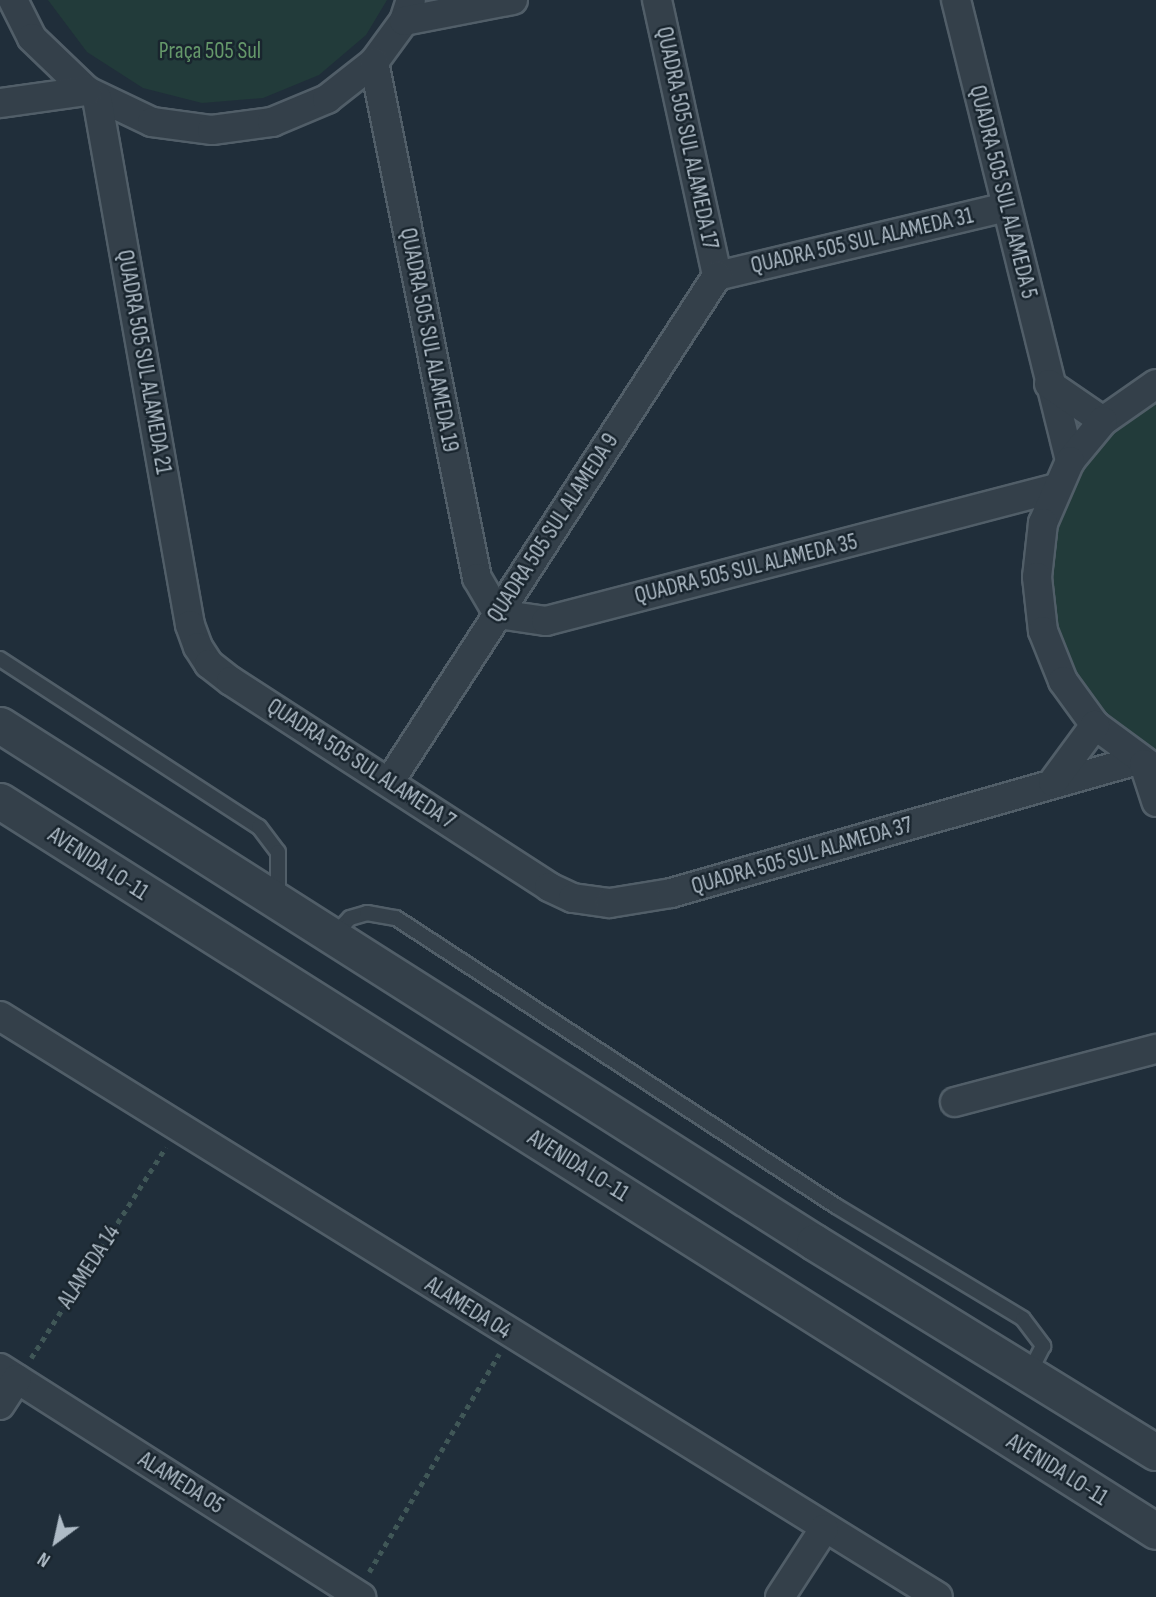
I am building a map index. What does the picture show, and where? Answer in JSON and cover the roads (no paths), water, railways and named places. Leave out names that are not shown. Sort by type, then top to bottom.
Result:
[{"type":"street","points":[[13,0],[32,38],[92,95],[152,122],[212,130],[272,122],[327,99],[374,62],[407,10],[513,0]]},
{"type":"street","name":"QUADRA 505 SUL ALAMEDA 17","points":[[657,0],[717,276]]},
{"type":"street","name":"QUADRA 505 SUL ALAMEDA 5","points":[[956,0],[1049,384]]},
{"type":"street","name":"QUADRA 505 SUL ALAMEDA 19","points":[[374,62],[477,578],[498,614]]},
{"type":"street","points":[[0,103],[92,95]]},
{"type":"street","name":"QUADRA 505 SUL ALAMEDA 21","points":[[92,95],[190,625]]},
{"type":"street","name":"QUADRA 505 SUL ALAMEDA 31","points":[[717,276],[1006,207]]},
{"type":"street","name":"QUADRA 505 SUL ALAMEDA 9","points":[[390,781],[717,276]]},
{"type":"street","points":[[1049,384],[1103,421]]},
{"type":"street","points":[[1049,384],[1070,461]]},
{"type":"street","points":[[1156,384],[1103,421],[1070,461],[1043,523],[1037,577],[1043,631],[1063,681],[1095,725],[1146,765],[1156,802]]},
{"type":"street","name":"QUADRA 505 SUL ALAMEDA 35","points":[[498,614],[546,621],[1056,488]]},
{"type":"street","points":[[993,506],[1043,523]]},
{"type":"street","name":"QUADRA 505 SUL ALAMEDA 7","points":[[190,625],[209,664],[549,887]]},
{"type":"street","points":[[0,725],[814,1242],[1030,1372],[1156,1452]]},
{"type":"street","points":[[1053,782],[1071,763],[1095,725]]},
{"type":"street","name":"QUADRA 505 SUL ALAMEDA 37","points":[[549,887],[573,898],[610,903],[671,893],[1053,782],[1146,765]]},
{"type":"street","name":"AVENIDA LO-11","points":[[0,801],[1156,1531]]},
{"type":"street","name":"ALAMEDA 04","points":[[0,1016],[824,1529],[938,1597]]},
{"type":"street","points":[[955,1102],[1156,1049]]},
{"type":"street","points":[[0,1405],[9,1374]]},
{"type":"street","name":"ALAMEDA 05","points":[[9,1374],[359,1595]]},
{"type":"street","points":[[780,1597],[824,1529]]},
{"type":"lane","points":[[0,659],[259,827],[278,852],[278,901]]},
{"type":"lane","points":[[334,935],[358,916],[396,918],[836,1206],[1023,1319],[1043,1346],[1030,1372]]},
{"type":"park label","name":"Praça 505 Sul","points":[[210,51]]}]
